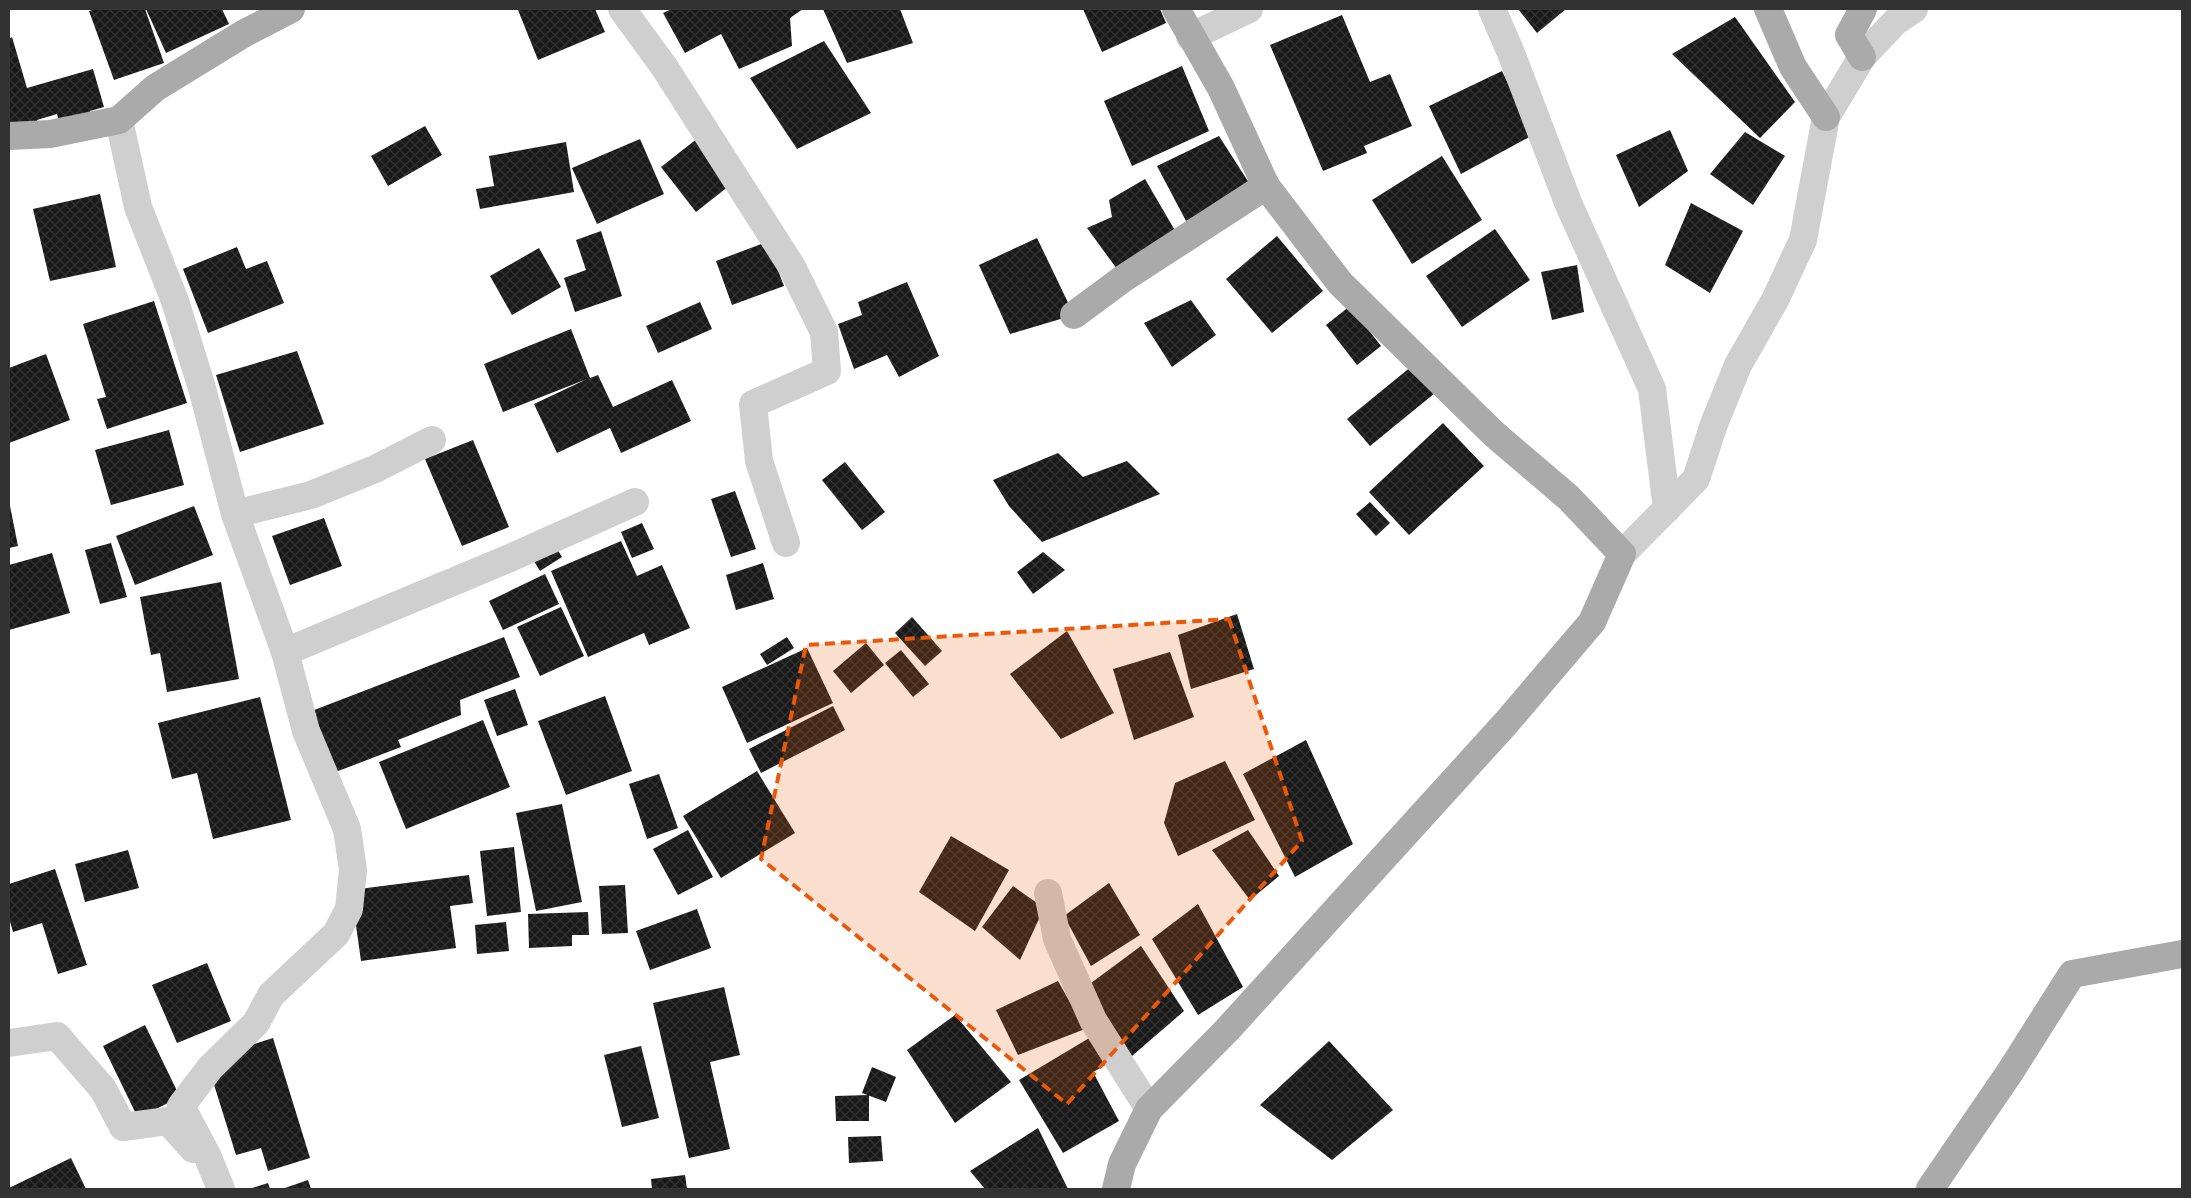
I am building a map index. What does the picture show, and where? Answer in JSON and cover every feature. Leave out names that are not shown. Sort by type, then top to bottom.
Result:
[{"type":"main road","points":[[9,136],[50,134],[119,120],[155,88],[243,34],[291,9]]},
{"type":"main road","points":[[1116,1189],[1122,1164],[1149,1109],[1228,1030],[1518,709],[1592,622],[1622,554],[1570,498],[1494,434],[1340,283],[1266,186],[1221,88],[1190,37],[1176,9]]},
{"type":"main road","points":[[1768,9],[1793,68],[1826,117]]},
{"type":"main road","points":[[1862,57],[1849,35],[1863,9]]},
{"type":"main road","points":[[1074,315],[1124,278],[1266,186]]},
{"type":"main road","points":[[1930,1189],[2010,1072],[2072,974],[2182,954]]},
{"type":"street","points":[[622,9],[665,68],[792,267],[824,332],[827,370],[753,404],[759,461],[786,543]]},
{"type":"street","points":[[1190,37],[1248,9]]},
{"type":"street","points":[[1492,9],[1568,205],[1652,389],[1667,509]]},
{"type":"street","points":[[1622,554],[1696,479],[1714,424],[1738,366],[1775,300],[1803,240],[1826,117],[1862,57],[1896,21],[1914,9]]},
{"type":"street","points":[[119,120],[138,207],[180,318],[202,388],[235,514],[286,652],[306,731],[346,829],[352,870],[349,909],[336,934],[271,995],[256,1022],[210,1068],[181,1106],[207,1155],[221,1189]]},
{"type":"street","points":[[235,514],[311,495],[376,469],[432,440]]},
{"type":"street","points":[[286,652],[510,558],[635,502]]},
{"type":"street","points":[[1048,893],[1057,939],[1092,1020],[1149,1109]]},
{"type":"street","points":[[9,1043],[57,1036],[103,1089],[122,1127],[168,1121],[192,1147],[221,1189]]},
{"type":"highlighted area","points":[[1229,619],[1302,841],[1067,1104],[761,859],[806,645]]},
{"type":"building","points":[[96,9],[145,9],[164,63],[114,80],[89,11]]},
{"type":"building","points":[[146,9],[222,9],[229,24],[166,53]]},
{"type":"building","points":[[595,9],[605,32],[538,60],[518,10]]},
{"type":"building","points":[[672,9],[803,9],[790,18],[792,46],[739,69],[721,34],[685,53],[663,13]]},
{"type":"building","points":[[823,9],[900,9],[913,43],[847,63]]},
{"type":"building","points":[[1083,9],[1160,9],[1166,23],[1102,52]]},
{"type":"building","points":[[1518,9],[1566,9],[1537,33]]},
{"type":"building","points":[[1342,15],[1370,82],[1390,74],[1412,126],[1364,146],[1367,153],[1323,171],[1270,45]]},
{"type":"building","points":[[1735,17],[1795,102],[1760,138],[1672,54]]},
{"type":"building","points":[[12,37],[27,88],[93,69],[104,107],[90,111],[97,133],[65,142],[57,114],[37,120],[41,132],[9,141],[9,39]]},
{"type":"building","points":[[824,41],[871,113],[797,149],[750,78]]},
{"type":"building","points":[[1182,66],[1209,131],[1132,166],[1104,101]]},
{"type":"building","points":[[1502,71],[1533,135],[1461,174],[1429,106]]},
{"type":"building","points":[[425,126],[442,155],[388,186],[371,156]]},
{"type":"building","points":[[1670,130],[1688,171],[1639,207],[1616,155]]},
{"type":"building","points":[[1745,132],[1785,156],[1753,205],[1710,174]]},
{"type":"building","points":[[1219,136],[1251,186],[1186,221],[1157,166]]},
{"type":"building","points":[[698,138],[734,182],[696,212],[661,167]]},
{"type":"building","points":[[640,139],[664,194],[597,224],[572,168]]},
{"type":"building","points":[[566,142],[574,192],[480,209],[476,189],[494,186],[489,156]]},
{"type":"building","points":[[1442,156],[1482,220],[1412,264],[1372,200]]},
{"type":"building","points":[[1145,179],[1177,234],[1117,269],[1087,228],[1112,217],[1109,200]]},
{"type":"building","points":[[100,194],[116,267],[50,281],[33,209]]},
{"type":"building","points":[[1691,203],[1743,231],[1710,293],[1665,265]]},
{"type":"building","points":[[1495,229],[1530,280],[1462,327],[1426,276]]},
{"type":"building","points":[[601,231],[622,296],[575,312],[564,278],[586,270],[576,240]]},
{"type":"building","points":[[1277,236],[1323,291],[1272,333],[1226,279]]},
{"type":"building","points":[[1037,238],[1074,315],[1010,334],[979,265]]},
{"type":"building","points":[[767,242],[784,286],[732,305],[716,261]]},
{"type":"building","points":[[237,247],[246,269],[267,261],[284,303],[208,333],[183,269]]},
{"type":"building","points":[[539,248],[561,287],[512,315],[490,276]]},
{"type":"building","points":[[1577,265],[1584,312],[1552,320],[1541,272]]},
{"type":"building","points":[[907,282],[939,356],[899,377],[887,355],[854,369],[838,324],[862,315],[858,302]]},
{"type":"building","points":[[1191,300],[1216,335],[1172,367],[1144,323]]},
{"type":"building","points":[[154,301],[187,403],[107,429],[97,399],[106,397],[83,324]]},
{"type":"building","points":[[700,302],[712,329],[658,353],[646,326]]},
{"type":"building","points":[[1350,306],[1381,346],[1357,365],[1326,325]]},
{"type":"building","points":[[571,329],[590,378],[598,375],[613,407],[672,380],[691,421],[621,453],[610,428],[557,453],[534,404],[587,379],[503,412],[484,364]]},
{"type":"building","points":[[297,351],[324,424],[240,452],[216,375]]},
{"type":"building","points":[[46,354],[70,420],[9,443],[9,368]]},
{"type":"building","points":[[1412,366],[1435,393],[1370,446],[1347,419]]},
{"type":"building","points":[[1443,423],[1484,466],[1409,535],[1369,492]]},
{"type":"building","points":[[169,430],[184,485],[111,505],[95,450]]},
{"type":"building","points":[[473,440],[509,527],[462,546],[425,459]]},
{"type":"building","points":[[1058,453],[1083,477],[1127,461],[1160,494],[1042,542],[1009,506],[993,480]]},
{"type":"building","points":[[845,462],[885,512],[862,530],[822,480]]},
{"type":"building","points":[[735,491],[756,549],[731,557],[711,499]]},
{"type":"building","points":[[9,501],[18,546],[9,548]]},
{"type":"building","points":[[1370,502],[1390,523],[1376,536],[1356,514]]},
{"type":"building","points":[[194,506],[213,555],[135,585],[116,536]]},
{"type":"building","points":[[324,518],[342,566],[290,585],[272,536]]},
{"type":"building","points":[[642,523],[654,549],[632,558],[621,532]]},
{"type":"building","points":[[621,541],[637,576],[662,565],[690,628],[649,645],[644,633],[588,657],[551,571]]},
{"type":"building","points":[[111,543],[127,597],[100,604],[85,550]]},
{"type":"building","points":[[554,544],[562,557],[540,571],[532,558]]},
{"type":"building","points":[[1043,552],[1065,570],[1033,594],[1017,572]]},
{"type":"building","points":[[52,553],[70,613],[9,630],[9,565]]},
{"type":"building","points":[[763,563],[774,599],[736,610],[726,575]]},
{"type":"building","points":[[545,574],[559,604],[503,630],[489,601]]},
{"type":"building","points":[[221,582],[239,679],[167,692],[160,653],[151,655],[140,597]]},
{"type":"building","points":[[561,607],[584,656],[540,676],[517,627]]},
{"type":"building","points":[[1237,614],[1254,669],[1191,689],[1178,635]]},
{"type":"building","points":[[912,617],[942,651],[925,666],[895,633]]},
{"type":"building","points":[[1067,631],[1114,713],[1061,739],[1010,674]]},
{"type":"building","points":[[504,637],[520,677],[460,700],[461,715],[398,740],[401,747],[333,773],[309,712]]},
{"type":"building","points":[[787,637],[794,648],[767,665],[760,654]]},
{"type":"building","points":[[866,643],[884,665],[851,693],[833,671]]},
{"type":"building","points":[[807,648],[833,703],[747,743],[722,687]]},
{"type":"building","points":[[901,650],[929,684],[913,697],[885,663]]},
{"type":"building","points":[[1170,652],[1194,717],[1134,740],[1113,669]]},
{"type":"building","points":[[515,689],[528,725],[497,736],[484,700]]},
{"type":"building","points":[[605,696],[632,771],[566,795],[538,721]]},
{"type":"building","points":[[260,697],[291,820],[213,839],[197,773],[172,779],[158,723]]},
{"type":"building","points":[[833,706],[845,730],[761,773],[749,749]]},
{"type":"building","points":[[483,720],[510,787],[406,829],[379,762]]},
{"type":"building","points":[[1306,740],[1353,844],[1295,877],[1243,774]]},
{"type":"building","points":[[1225,761],[1255,820],[1178,856],[1164,823],[1175,783]]},
{"type":"building","points":[[757,771],[795,833],[721,878],[683,816]]},
{"type":"building","points":[[659,774],[678,828],[647,839],[629,784]]},
{"type":"building","points":[[562,804],[582,902],[536,911],[516,813]]},
{"type":"building","points":[[688,830],[713,877],[678,895],[653,849]]},
{"type":"building","points":[[1248,830],[1279,876],[1250,900],[1212,850]]},
{"type":"building","points":[[951,836],[1009,870],[975,931],[919,892]]},
{"type":"building","points":[[514,847],[521,912],[487,916],[480,851]]},
{"type":"building","points":[[128,850],[139,888],[85,902],[75,864]]},
{"type":"building","points":[[55,869],[87,965],[58,974],[42,923],[13,932],[9,918],[9,884]]},
{"type":"building","points":[[469,875],[473,903],[450,906],[456,948],[361,961],[351,890]]},
{"type":"building","points":[[1109,883],[1140,935],[1091,966],[1064,916]]},
{"type":"building","points":[[625,885],[628,933],[602,934],[599,886]]},
{"type":"building","points":[[1013,886],[1044,908],[1020,960],[982,927]]},
{"type":"building","points":[[1198,904],[1243,987],[1198,1015],[1152,939]]},
{"type":"building","points":[[697,909],[711,948],[650,970],[636,931]]},
{"type":"building","points":[[588,912],[589,935],[572,935],[572,946],[529,948],[528,914]]},
{"type":"building","points":[[506,922],[509,951],[477,954],[475,925]]},
{"type":"building","points":[[1141,946],[1184,1011],[1132,1056],[1087,986]]},
{"type":"building","points":[[207,963],[231,1021],[177,1043],[152,985]]},
{"type":"building","points":[[1058,981],[1085,1029],[1018,1055],[996,1010]]},
{"type":"building","points":[[724,987],[740,1055],[710,1062],[730,1149],[689,1158],[653,1003]]},
{"type":"building","points":[[955,1015],[1011,1082],[955,1123],[907,1050]]},
{"type":"building","points":[[145,1025],[180,1097],[138,1118],[103,1046]]},
{"type":"building","points":[[1096,1034],[1109,1063],[1093,1072],[1119,1121],[1063,1153],[1019,1080]]},
{"type":"building","points":[[273,1038],[310,1158],[268,1171],[261,1148],[236,1155],[206,1059]]},
{"type":"building","points":[[1329,1041],[1393,1110],[1332,1160],[1260,1105]]},
{"type":"building","points":[[641,1046],[659,1118],[622,1127],[604,1055]]},
{"type":"building","points":[[872,1067],[896,1077],[886,1102],[862,1093]]},
{"type":"building","points":[[869,1095],[869,1121],[836,1121],[835,1096]]},
{"type":"building","points":[[1038,1128],[1068,1189],[985,1189],[970,1171]]},
{"type":"building","points":[[881,1136],[883,1161],[849,1163],[848,1137]]},
{"type":"building","points":[[71,1158],[86,1189],[9,1189],[9,1188]]},
{"type":"building","points":[[685,1175],[687,1189],[652,1189],[651,1179]]},
{"type":"building","points":[[308,1180],[311,1189],[282,1189]]},
{"type":"building","points":[[268,1183],[270,1189],[249,1189]]}]
